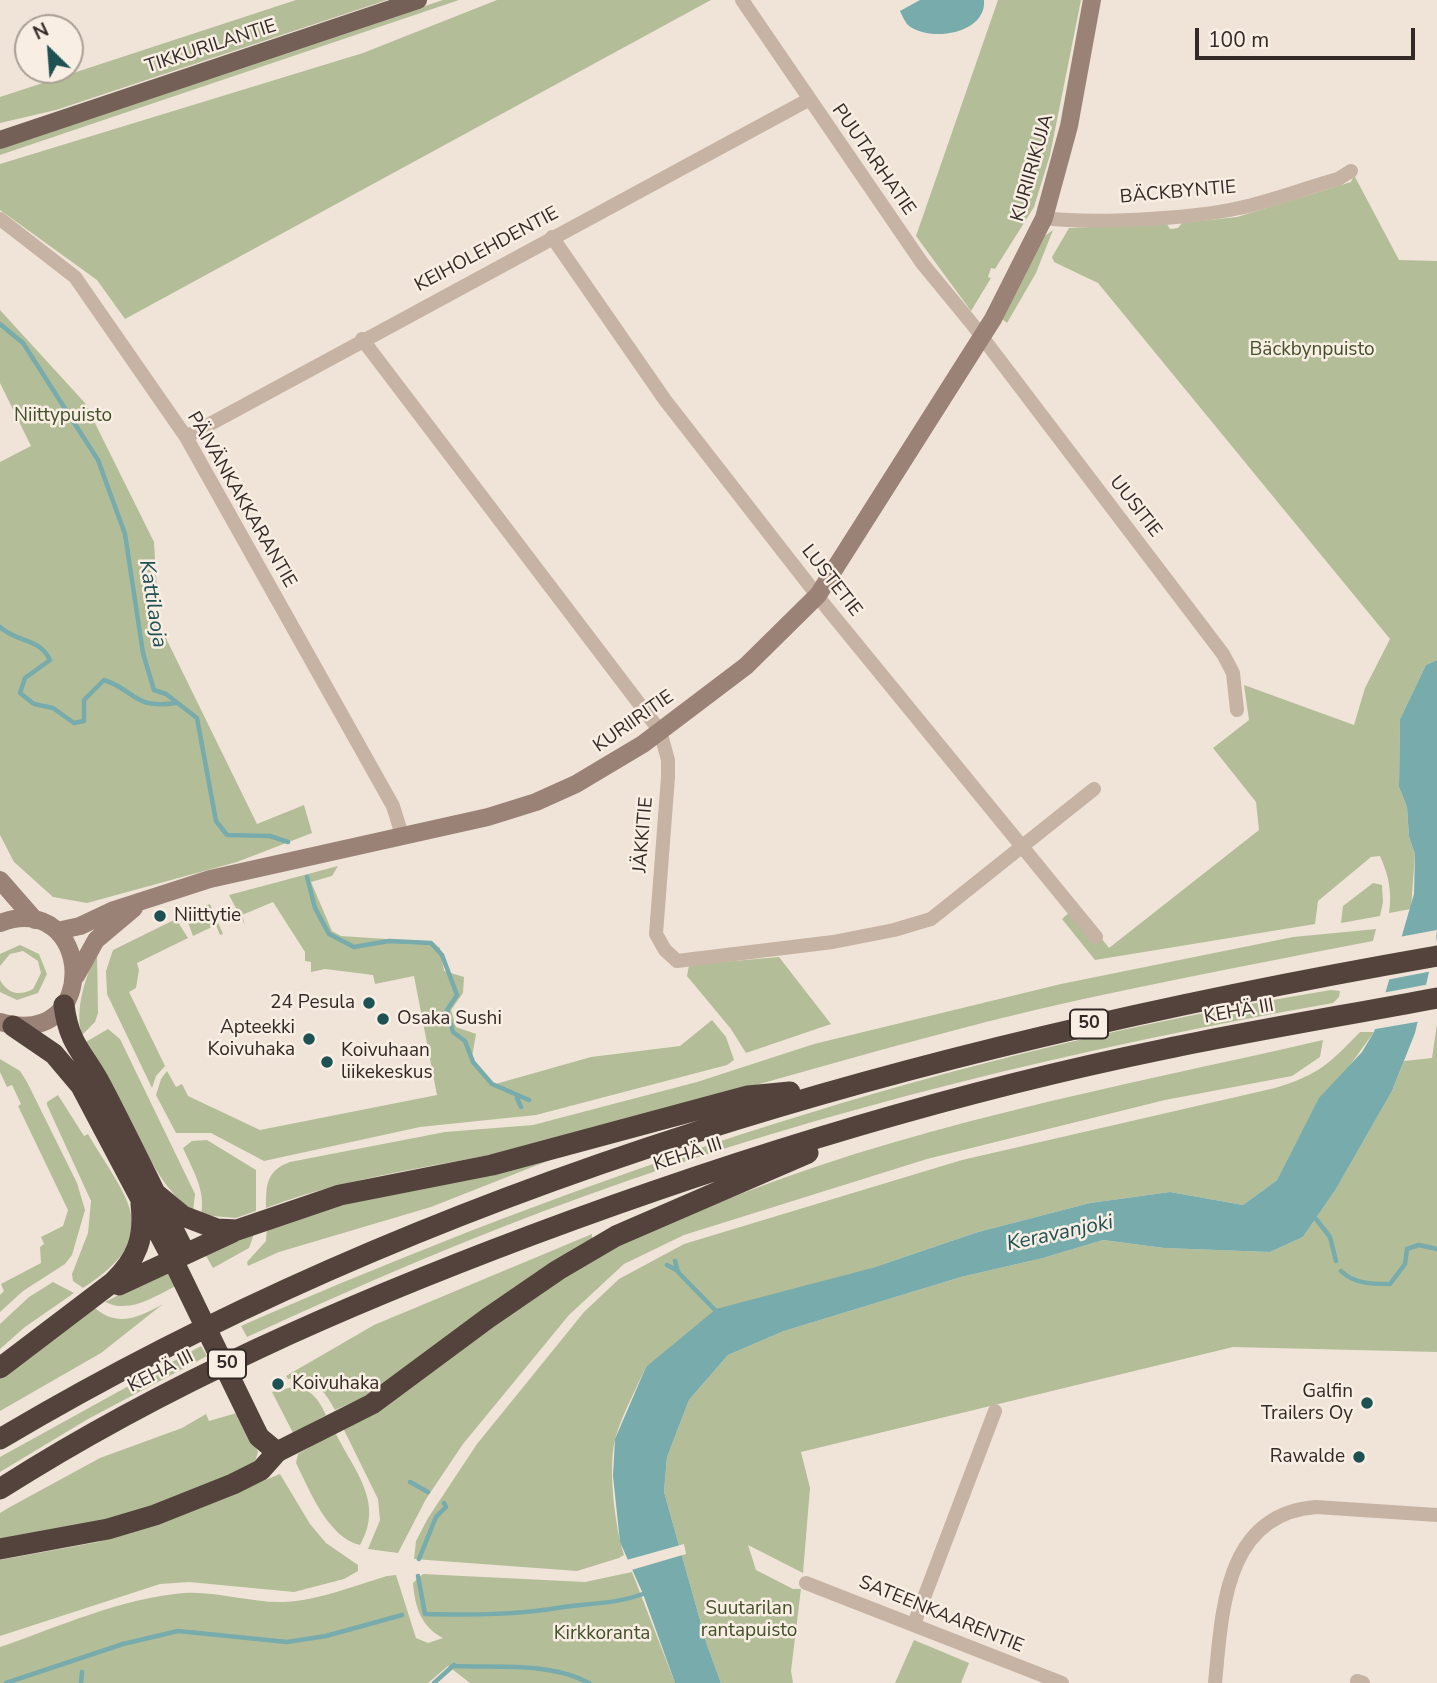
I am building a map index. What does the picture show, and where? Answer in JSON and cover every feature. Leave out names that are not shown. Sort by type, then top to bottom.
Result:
[{"type":"highway","name":"KEHÄ III","points":[[0,1439],[143,1357],[250,1305],[421,1231],[641,1149],[838,1088],[1037,1035],[1342,972],[1437,956]]},
{"type":"highway","name":"KEHÄ III","points":[[0,1489],[114,1422],[189,1382],[365,1300],[608,1207],[879,1120],[1165,1049],[1437,998]]},
{"type":"highway","points":[[0,1368],[113,1282],[137,1255],[142,1231],[147,1195],[101,1084],[73,1044],[67,1030],[64,1005]]},
{"type":"highway","points":[[7,1024],[67,1067],[81,1086],[147,1195],[260,1424],[277,1452]]},
{"type":"highway","points":[[84,1305],[237,1230],[340,1195],[492,1165],[748,1096],[838,1088]]},
{"type":"highway","points":[[0,1549],[108,1529],[155,1515],[233,1484],[261,1470],[277,1452],[389,1393],[488,1318],[558,1270],[617,1236],[879,1120]]},
{"type":"highway","points":[[147,1195],[183,1216],[216,1229],[237,1230]]},
{"type":"main road","name":"TIKKURILANTIE","points":[[0,140],[418,0]]},
{"type":"main road","name":"TIKKURILANTIE","points":[[0,133],[37,126]]},
{"type":"street","name":"PUUTARHATIE","points":[[742,0],[922,263],[982,336]]},
{"type":"street","name":"KURIIRIKUJA","points":[[982,336],[1044,218],[1069,126],[1092,0]]},
{"type":"street","name":"KEIHOLEHDENTIE","points":[[186,437],[808,100]]},
{"type":"street","name":"BÄCKBYNTIE","points":[[1044,218],[1066,221],[1239,208],[1338,178],[1351,171]]},
{"type":"street","name":"PÄIVÄNKAKKARANTIE","points":[[0,219],[75,277],[186,437],[393,806],[402,835]]},
{"type":"street","name":"LUSTETIE","points":[[552,237],[665,400],[1021,848],[1096,937]]},
{"type":"street","name":"KURIIRITIE","points":[[57,931],[80,926],[145,900],[223,876],[488,817],[536,802],[598,772],[660,731],[746,666],[818,595],[982,336]]},
{"type":"street","name":"UUSITIE","points":[[982,336],[1223,654],[1233,673],[1237,710]]},
{"type":"street","name":"JÄKKITIE","points":[[362,340],[660,731],[668,760],[668,777],[656,934],[665,950],[677,961],[806,946],[914,926],[931,919],[1094,789]]},
{"type":"street","points":[[0,880],[36,920],[57,931],[70,948],[76,976]]},
{"type":"street","name":"KURIIRITIE","points":[[64,1005],[96,940],[145,900]]},
{"type":"street","points":[[0,923],[16,918],[36,920]]},
{"type":"street","points":[[7,1024],[41,1023],[64,1005]]},
{"type":"street","points":[[914,1624],[995,1411]]},
{"type":"street","points":[[1215,1683],[1228,1584],[1236,1562],[1273,1519],[1296,1509],[1316,1507],[1437,1514]]},
{"type":"street","name":"SATEENKAARENTIE","points":[[806,1583],[1062,1683]]},
{"type":"green space","points":[[296,0],[387,0],[56,110],[0,123],[0,97],[40,84],[84,84],[84,69]]},
{"type":"green space","points":[[443,0],[459,0],[0,155],[0,147]]},
{"type":"green space","points":[[497,0],[711,0],[125,319],[97,280],[0,210],[0,164],[363,53]]},
{"type":"green space","points":[[998,0],[1081,0],[1050,155],[1034,207],[995,269],[991,268],[988,277],[991,278],[971,311],[916,236]]},
{"type":"green space","name":"Bäckbynpuisto","points":[[1354,175],[1399,260],[1437,261],[1437,660],[1426,665],[1400,719],[1399,787],[1407,807],[1409,837],[1415,854],[1411,909],[1389,913],[1390,891],[1386,870],[1380,856],[1371,857],[1318,901],[1315,924],[1095,960],[1062,919],[1076,906],[1109,948],[1259,830],[1256,802],[1213,748],[1249,720],[1244,685],[1354,725],[1365,688],[1390,639],[1098,283],[1054,262],[1052,257],[1069,228],[1167,224],[1170,229],[1178,228],[1182,223],[1237,217],[1351,182]]},
{"type":"green space","points":[[1053,230],[1036,273],[1007,323],[1001,318],[1043,237]]},
{"type":"green space","name":"Niittypuisto","points":[[0,310],[85,403],[154,542],[159,624],[257,824],[304,805],[312,833],[237,862],[87,903],[53,897],[14,862],[0,835],[0,462],[31,446],[0,383]]},
{"type":"green space","points":[[338,866],[332,876],[311,882],[332,931],[341,936],[432,942],[440,948],[444,971],[464,977],[463,993],[451,1010],[456,1027],[476,1034],[472,1057],[492,1085],[591,1057],[680,1046],[712,1020],[726,1037],[734,1060],[727,1065],[536,1115],[420,1127],[264,1161],[211,1133],[176,1133],[156,1095],[161,1079],[167,1071],[176,1087],[182,1084],[188,1096],[260,1130],[437,1095],[414,976],[375,984],[373,975],[325,969],[311,972],[311,962],[305,961],[305,952],[273,902],[242,915],[245,925],[229,895]]},
{"type":"green space","points":[[1373,883],[1382,885],[1380,916],[1341,923],[1343,906]]},
{"type":"green space","points":[[210,904],[223,934],[220,935],[216,925],[193,936],[185,914]]},
{"type":"green space","points":[[176,919],[188,938],[137,963],[139,970],[136,988],[129,992],[165,1066],[156,1076],[152,1088],[107,994],[106,971],[113,950]]},
{"type":"green space","points":[[1376,929],[1373,941],[1034,1010],[578,1135],[342,1184],[266,1208],[266,1192],[272,1174],[290,1162],[445,1132],[533,1125],[697,1082],[814,1044],[1061,984],[1293,937]]},
{"type":"green space","points":[[20,945],[39,954],[47,974],[38,993],[17,1000],[0,992],[0,980],[10,991],[23,993],[33,989],[41,973],[38,961],[23,951],[10,954],[0,966],[0,954]]},
{"type":"green space","points":[[97,952],[98,1013],[95,1022],[82,1035],[80,1004]]},
{"type":"green space","points":[[779,957],[831,1024],[746,1053],[731,1029],[687,976],[689,965]]},
{"type":"green space","points":[[1331,990],[1340,991],[1339,997],[1333,1003],[1049,1061],[955,1083],[768,1135],[676,1164],[499,1228],[247,1337],[241,1326],[506,1218],[640,1169],[776,1124],[912,1083],[1050,1047],[1190,1016]]},
{"type":"green space","name":"Suutarilan rantapuisto","points":[[1437,1024],[1437,1352],[1233,1347],[801,1452],[810,1488],[803,1573],[748,1545],[756,1570],[793,1589],[801,1589],[791,1671],[793,1683],[721,1683],[707,1645],[664,1492],[667,1457],[689,1400],[728,1355],[784,1331],[961,1277],[1043,1258],[1103,1240],[1164,1248],[1270,1252],[1303,1237],[1336,1189],[1392,1091],[1404,1061],[1432,1058]]},
{"type":"green space","points":[[108,1029],[120,1039],[195,1194],[193,1212],[169,1189],[160,1176],[122,1104],[84,1043]]},
{"type":"green space","points":[[1360,1032],[1374,1032],[1303,1130],[1277,1180],[1243,1205],[1170,1192],[1090,1203],[978,1232],[872,1268],[646,1367],[622,1419],[613,1448],[613,1496],[624,1555],[619,1558],[577,1571],[414,1559],[416,1541],[428,1518],[477,1444],[584,1312],[619,1279],[684,1244],[962,1160],[1275,1088],[1323,1067]]},
{"type":"green space","points":[[1323,1040],[1320,1057],[1292,1076],[1165,1100],[927,1159],[684,1235],[624,1264],[569,1315],[463,1444],[426,1499],[398,1553],[368,1549],[380,1520],[378,1499],[343,1428],[504,1313],[604,1250],[778,1180],[854,1154],[1009,1111]]},
{"type":"green space","points":[[0,1059],[20,1071],[27,1082],[77,1183],[85,1210],[72,1255],[65,1264],[23,1291],[0,1312],[0,1295],[4,1291],[1,1284],[41,1263],[40,1247],[44,1244],[41,1237],[63,1226],[68,1210],[18,1106],[21,1104],[12,1085],[7,1087],[0,1072]]},
{"type":"green space","points":[[58,1095],[84,1136],[88,1134],[115,1177],[131,1215],[132,1232],[125,1250],[109,1269],[83,1288],[73,1281],[72,1274],[88,1233],[91,1201],[47,1105],[47,1102]]},
{"type":"green space","points":[[207,1140],[256,1170],[256,1211],[236,1218],[201,1215],[200,1189],[183,1148],[192,1141]]},
{"type":"green space","points":[[568,1153],[431,1207],[279,1252],[248,1266],[247,1262],[266,1241],[267,1225],[325,1207]]},
{"type":"green space","points":[[255,1231],[249,1248],[213,1268],[205,1254]]},
{"type":"green space","points":[[592,1234],[592,1239],[366,1396],[335,1410],[311,1381],[288,1379],[286,1376],[374,1325]]},
{"type":"green space","points":[[167,1270],[176,1286],[141,1303],[123,1306],[105,1302]]},
{"type":"green space","points":[[53,1282],[74,1293],[25,1327],[0,1349],[0,1324],[29,1297]]},
{"type":"green space","points":[[163,1304],[101,1353],[0,1411],[0,1375],[95,1308],[112,1318],[120,1319],[137,1316]]},
{"type":"green space","points":[[201,1346],[207,1356],[88,1419],[0,1472],[0,1457]]},
{"type":"green space","points":[[293,1387],[314,1396],[326,1415],[293,1433],[272,1392]]},
{"type":"green space","points":[[240,1412],[258,1452],[255,1462],[244,1469],[134,1514],[0,1543],[0,1513],[10,1507],[100,1458],[182,1428],[206,1414],[209,1421]]},
{"type":"green space","points":[[335,1432],[358,1474],[368,1501],[367,1529],[360,1545],[349,1541],[329,1523],[296,1463],[298,1454]]},
{"type":"green space","points":[[280,1474],[310,1524],[326,1543],[358,1565],[358,1571],[344,1579],[294,1592],[189,1582],[160,1584],[0,1636],[0,1560],[98,1542],[158,1523]]},
{"type":"green space","name":"Kirkkoranta","points":[[632,1572],[675,1683],[470,1683],[448,1666],[428,1683],[0,1683],[0,1647],[90,1614],[160,1596],[197,1593],[259,1601],[298,1601],[396,1575],[416,1638],[428,1643],[443,1638],[429,1628],[417,1607],[413,1583],[423,1574],[585,1582]]},
{"type":"green space","points":[[914,1640],[969,1663],[961,1683],[895,1683]]},
{"type":"water","points":[[920,0],[984,0],[982,12],[976,21],[967,28],[942,34],[917,30],[906,22],[900,11]]},
{"type":"water","name":"Keravanjoki","points":[[1437,660],[1437,937],[1415,1033],[1392,1091],[1336,1189],[1303,1237],[1270,1252],[1164,1248],[1103,1240],[1043,1258],[961,1277],[784,1331],[728,1355],[689,1400],[667,1457],[664,1492],[707,1645],[721,1683],[675,1683],[643,1594],[620,1542],[613,1476],[615,1439],[646,1367],[716,1309],[872,1268],[978,1232],[1090,1203],[1170,1192],[1243,1205],[1277,1180],[1319,1098],[1362,1052],[1374,1032],[1414,894],[1415,854],[1409,837],[1407,807],[1399,787],[1400,719],[1426,665]]},
{"type":"pier","points":[[1437,930],[1433,971],[1386,980],[1399,937]]},
{"type":"pier","points":[[1430,984],[1422,1021],[1370,1030],[1382,993]]},
{"type":"pier","points":[[684,1544],[686,1554],[628,1571],[623,1561]]},
{"type":"waterway","name":"Kattilaoja","points":[[0,324],[23,343],[98,460],[125,534],[143,653],[154,690],[166,694],[197,718],[216,821],[227,835],[270,836],[288,842]]},
{"type":"waterway","points":[[0,627],[13,636],[40,647],[50,660],[25,678],[20,693],[34,704],[53,708],[74,723],[84,721],[84,700],[104,680],[143,701],[176,703]]},
{"type":"waterway","name":"Kattilaoja","points":[[307,877],[315,908],[329,934],[354,947],[389,941],[431,943],[442,955],[457,995],[447,1010],[453,1032],[465,1041],[473,1062],[492,1084],[529,1100]]},
{"type":"waterway","points":[[517,1098],[521,1107]]},
{"type":"waterway","points":[[1316,1219],[1330,1237],[1336,1261]]},
{"type":"waterway","points":[[1341,1271],[1358,1281],[1390,1284],[1405,1264],[1407,1249],[1419,1245],[1437,1249]]},
{"type":"waterway","name":"Kattilaoja","points":[[675,1261],[678,1272],[718,1313]]},
{"type":"waterway","points":[[667,1265],[678,1271]]},
{"type":"waterway","points":[[410,1482],[428,1492]]},
{"type":"waterway","points":[[419,1559],[436,1517],[446,1507],[444,1503]]},
{"type":"waterway","points":[[418,1576],[425,1614],[529,1612],[614,1601],[643,1594]]},
{"type":"waterway","points":[[6,1683],[123,1644],[178,1631],[287,1642],[326,1636],[402,1615]]},
{"type":"waterway","points":[[434,1683],[454,1665]]},
{"type":"waterway","points":[[454,1666],[541,1669],[574,1676],[589,1683]]},
{"type":"waterway","points":[[81,1683],[82,1672]]},
{"type":"place","name":"Niittytie","points":[[160,916]]},
{"type":"place","name":"24 Pesula","points":[[369,1003]]},
{"type":"place","name":"Osaka Sushi","points":[[383,1019]]},
{"type":"place","name":"Apteekki Koivuhaka","points":[[309,1039]]},
{"type":"place","name":"Koivuhaan liikekeskus","points":[[327,1062]]},
{"type":"place","name":"Koivuhaka","points":[[278,1384]]},
{"type":"place","name":"Galfin Trailers Oy","points":[[1367,1403]]},
{"type":"place","name":"Rawalde","points":[[1359,1457]]}]
